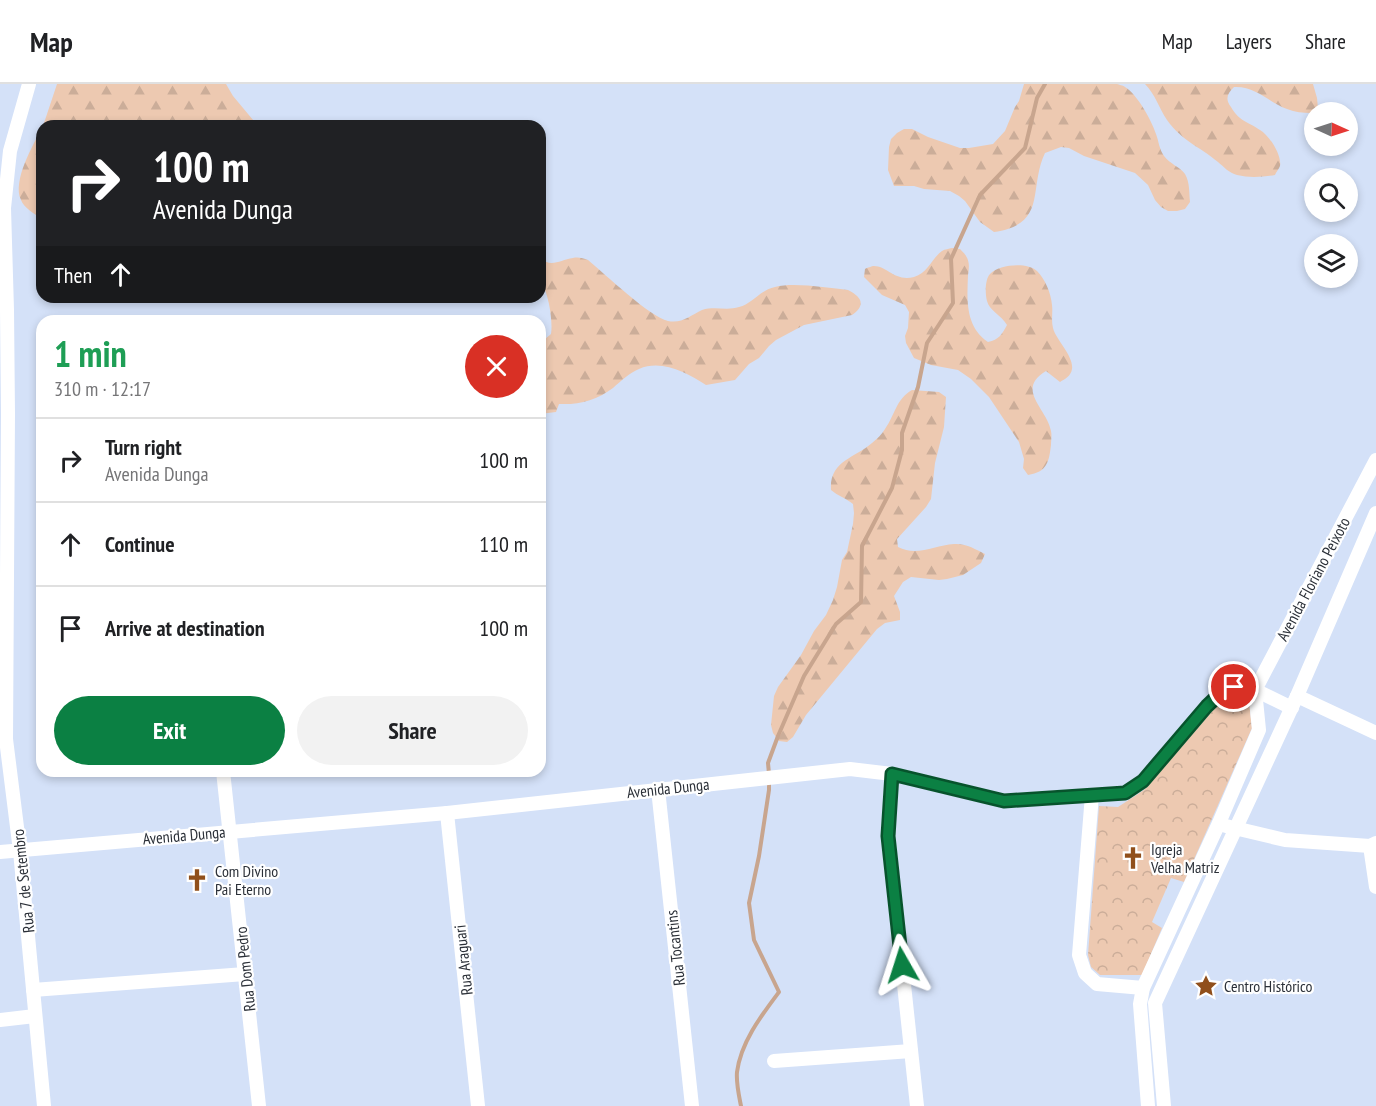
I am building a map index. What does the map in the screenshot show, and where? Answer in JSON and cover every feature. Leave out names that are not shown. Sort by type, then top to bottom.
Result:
[{"type":"street","name":"Rua 7 de Setembro","points":[[29,84],[10,151],[2,208],[4,310],[3,740],[20,851],[44,1106]]},
{"type":"street","name":"Avenida Floriano Peixoto","points":[[1255,690],[1376,462]]},
{"type":"street","name":"Avenida Floriano Peixoto","points":[[1164,1106],[1155,1003],[1294,702],[1376,513]]},
{"type":"street","name":"Avenida Dunga","points":[[0,852],[447,813],[850,769],[892,774],[1004,801],[1125,793],[1143,781],[1207,706],[1224,690],[1234,687],[1255,690]]},
{"type":"street","points":[[1148,1106],[1140,1004],[1143,988],[1259,730],[1255,690],[1376,733]]},
{"type":"street","points":[[892,774],[888,836],[916,1106]]},
{"type":"street","name":"Rua Dom Pedro","points":[[224,777],[259,1106]]},
{"type":"street","name":"Rua Tocantins","points":[[658,789],[692,1106]]},
{"type":"street","points":[[1092,795],[1079,955],[1085,973],[1097,984],[1143,988]]},
{"type":"street","name":"Rua Araguari","points":[[447,813],[478,1106]]},
{"type":"street","points":[[1218,823],[1285,840],[1373,844],[1376,887]]},
{"type":"street","points":[[33,990],[245,974]]},
{"type":"street","points":[[1140,1004],[1155,1003]]},
{"type":"street","points":[[0,1020],[35,1016]]},
{"type":"street","points":[[774,1061],[911,1051]]},
{"type":"green space","points":[[57,84],[226,84],[253,120],[45,120]]},
{"type":"green space","points":[[1024,84],[1116,84],[1130,90],[1148,115],[1164,156],[1187,177],[1190,202],[1185,209],[1168,211],[1161,207],[1148,185],[1135,173],[1061,147],[1045,153],[1029,213],[1011,228],[994,232],[980,222],[965,201],[950,191],[894,186],[888,170],[889,147],[891,139],[897,133],[904,129],[912,129],[960,148],[993,144],[1005,131]]},
{"type":"green space","points":[[1145,84],[1313,84],[1317,102],[1304,102],[1304,113],[1302,113],[1280,106],[1249,89],[1234,87],[1228,97],[1229,104],[1241,118],[1267,136],[1277,151],[1280,162],[1275,175],[1256,177],[1234,174],[1179,134],[1167,120],[1152,92]]},
{"type":"green space","points":[[36,140],[36,215],[25,206],[19,192],[21,173]]},
{"type":"green space","points":[[952,248],[960,249],[967,258],[969,266],[967,294],[971,320],[980,336],[988,342],[998,338],[1007,325],[987,301],[986,287],[990,274],[1006,266],[1027,266],[1040,274],[1049,291],[1053,328],[1068,353],[1072,369],[1069,375],[1060,382],[1046,371],[1037,378],[1033,385],[1035,400],[1048,423],[1051,434],[1048,461],[1043,469],[1034,474],[1028,475],[1023,468],[1024,459],[1019,442],[989,397],[958,370],[931,365],[914,358],[906,343],[909,312],[905,305],[882,295],[864,277],[865,269],[874,266],[883,268],[896,276],[914,277],[923,272],[938,254]]},
{"type":"green space","points":[[580,258],[588,260],[650,312],[673,322],[702,310],[739,307],[770,289],[792,285],[848,290],[859,298],[861,305],[852,315],[804,325],[776,340],[735,380],[706,385],[674,369],[648,366],[625,377],[613,388],[594,399],[574,404],[559,404],[556,412],[546,413],[546,338],[551,334],[546,262],[552,263]]},
{"type":"green space","points":[[912,390],[939,392],[946,397],[944,427],[935,463],[931,499],[897,539],[898,547],[919,551],[962,544],[985,554],[981,563],[963,575],[939,580],[911,577],[903,582],[894,596],[900,612],[900,620],[885,623],[877,629],[806,715],[793,737],[787,742],[779,741],[771,725],[774,696],[826,615],[833,600],[853,524],[853,504],[831,490],[831,480],[844,461],[865,448],[884,431],[902,398]]},
{"type":"green space","points":[[1236,693],[1249,701],[1252,728],[1184,882],[1171,878],[1152,922],[1162,928],[1142,975],[1100,975],[1091,967],[1088,955],[1099,806],[1118,807],[1144,790],[1220,702]]},
{"type":"waterway","points":[[769,774],[768,763],[804,676],[836,624],[861,602],[862,546],[892,488],[902,450],[902,433],[918,387],[927,343],[953,303],[951,259],[980,195],[1025,148],[1037,98],[1045,84]]},
{"type":"waterway","points":[[741,1106],[737,1076],[739,1061],[747,1040],[779,992],[754,940],[749,903],[759,856],[769,782]]},
{"type":"place","name":"Igreja Velha Matriz","points":[[1133,858]]},
{"type":"place","name":"Com Divino Pai Eterno","points":[[197,880]]},
{"type":"place","name":"Centro Histórico","points":[[1206,986]]},
{"type":"route","points":[[902,965],[888,836],[892,774],[1004,801],[1125,793],[1143,781],[1207,706],[1224,690],[1234,687]]}]
